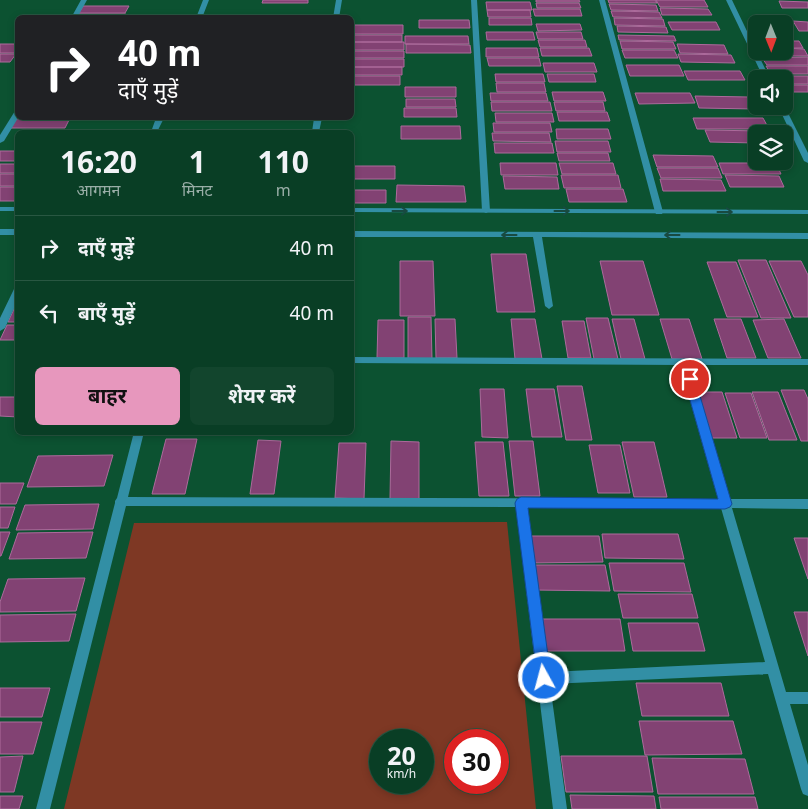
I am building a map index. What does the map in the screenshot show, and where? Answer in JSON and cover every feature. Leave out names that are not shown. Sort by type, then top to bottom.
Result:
[{"type":"street","points":[[76,15],[84,0]]},
{"type":"street","points":[[200,15],[206,0]]},
{"type":"street","points":[[336,15],[339,0]]},
{"type":"street","points":[[474,0],[486,211]]},
{"type":"street","points":[[602,0],[659,212]]},
{"type":"street","points":[[729,0],[764,70]]},
{"type":"street","points":[[785,115],[808,161]]},
{"type":"street","points":[[0,140],[15,116]]},
{"type":"street","points":[[0,209],[15,209]]},
{"type":"street","points":[[354,210],[808,212]]},
{"type":"street","points":[[0,232],[15,232]]},
{"type":"street","points":[[354,234],[808,236]]},
{"type":"street","points":[[537,235],[549,306]]},
{"type":"street","points":[[0,328],[15,296]]},
{"type":"street","points":[[354,360],[808,362]]},
{"type":"street","points":[[684,362],[808,789]]},
{"type":"street","points":[[43,809],[137,435]]},
{"type":"street","points":[[120,501],[808,504]]},
{"type":"street","points":[[521,503],[560,809]]},
{"type":"street","points":[[544,678],[774,668]]},
{"type":"street","points":[[782,698],[808,698]]},
{"type":"shaded area","points":[[507,522],[536,809],[64,809],[134,523]]},
{"type":"building","points":[[263,0],[308,0],[308,3],[262,3]]},
{"type":"building","points":[[536,0],[579,0],[580,2],[536,2]]},
{"type":"building","points":[[608,0],[655,0],[657,3],[609,3]]},
{"type":"building","points":[[656,0],[704,0],[708,7],[660,7]]},
{"type":"building","points":[[779,1],[808,2],[808,8],[782,8]]},
{"type":"building","points":[[486,2],[530,2],[532,10],[487,10]]},
{"type":"building","points":[[536,3],[579,3],[581,8],[537,8]]},
{"type":"building","points":[[609,4],[656,5],[658,11],[611,10]]},
{"type":"building","points":[[83,6],[129,6],[125,13],[79,13]]},
{"type":"building","points":[[660,8],[708,9],[712,15],[662,15]]},
{"type":"building","points":[[533,9],[580,9],[582,16],[535,16]]},
{"type":"building","points":[[487,10],[530,10],[531,17],[488,17]]},
{"type":"building","points":[[611,11],[659,12],[662,18],[613,17]]},
{"type":"building","points":[[78,14],[126,14],[126,15]]},
{"type":"building","points":[[489,18],[531,18],[532,25],[489,25]]},
{"type":"building","points":[[614,18],[663,19],[665,26],[615,25]]},
{"type":"building","points":[[419,20],[469,20],[470,28],[419,28]]},
{"type":"building","points":[[793,21],[808,22],[808,31],[799,31]]},
{"type":"building","points":[[668,22],[716,22],[720,30],[672,30]]},
{"type":"building","points":[[536,24],[580,24],[582,30],[538,31]]},
{"type":"building","points":[[354,25],[403,25],[403,34],[354,34]]},
{"type":"building","points":[[617,26],[666,27],[668,33],[618,32]]},
{"type":"building","points":[[486,32],[533,32],[535,40],[487,40]]},
{"type":"building","points":[[536,32],[581,32],[583,39],[538,39]]},
{"type":"building","points":[[354,35],[402,35],[402,42],[354,42]]},
{"type":"building","points":[[618,35],[674,36],[676,41],[619,40]]},
{"type":"building","points":[[405,36],[468,36],[469,44],[405,44]]},
{"type":"building","points":[[538,40],[585,40],[587,47],[540,47]]},
{"type":"building","points":[[620,41],[673,42],[676,49],[622,49]]},
{"type":"building","points":[[793,41],[799,41],[803,48],[793,48]]},
{"type":"building","points":[[354,42],[404,42],[404,50],[354,50]]},
{"type":"building","points":[[0,44],[15,44],[15,53],[0,53]]},
{"type":"building","points":[[406,44],[470,45],[471,53],[406,53]]},
{"type":"building","points":[[677,44],[724,45],[728,54],[680,53]]},
{"type":"building","points":[[486,48],[537,48],[539,57],[486,57]]},
{"type":"building","points":[[540,48],[589,48],[592,56],[542,56]]},
{"type":"building","points":[[793,48],[804,49],[808,56],[793,56]]},
{"type":"building","points":[[622,50],[674,50],[678,58],[625,58]]},
{"type":"building","points":[[354,51],[404,51],[404,58],[354,58]]},
{"type":"building","points":[[0,54],[15,54],[10,62],[0,62]]},
{"type":"building","points":[[678,54],[731,55],[735,63],[681,62]]},
{"type":"building","points":[[793,57],[808,57],[808,65],[767,65],[763,60],[793,60]]},
{"type":"building","points":[[487,58],[539,58],[541,66],[489,66]]},
{"type":"building","points":[[354,59],[404,59],[404,67],[354,67]]},
{"type":"building","points":[[543,63],[594,63],[597,72],[545,72]]},
{"type":"building","points":[[626,65],[679,65],[684,76],[630,76]]},
{"type":"building","points":[[766,66],[808,66],[808,74],[793,74],[793,70],[768,70]]},
{"type":"building","points":[[354,67],[402,67],[402,75],[354,75]]},
{"type":"building","points":[[684,71],[740,71],[745,80],[688,80]]},
{"type":"building","points":[[495,74],[543,74],[545,82],[496,82]]},
{"type":"building","points":[[547,74],[594,74],[596,82],[549,82]]},
{"type":"building","points":[[354,76],[400,76],[400,85],[354,85]]},
{"type":"building","points":[[793,76],[808,76],[808,84],[793,84]]},
{"type":"building","points":[[496,83],[544,83],[546,92],[497,92]]},
{"type":"building","points":[[793,85],[808,85],[808,92],[793,92]]},
{"type":"building","points":[[405,87],[456,87],[456,97],[405,97]]},
{"type":"building","points":[[552,92],[603,92],[606,101],[554,101]]},
{"type":"building","points":[[490,93],[546,93],[548,101],[491,101]]},
{"type":"building","points":[[635,93],[690,93],[695,103],[639,104]]},
{"type":"building","points":[[695,96],[748,97],[748,109],[699,108]]},
{"type":"building","points":[[406,99],[455,99],[456,107],[406,107]]},
{"type":"building","points":[[491,102],[550,102],[552,111],[492,111]]},
{"type":"building","points":[[554,102],[603,102],[605,111],[556,111]]},
{"type":"building","points":[[404,108],[456,108],[457,117],[404,117]]},
{"type":"building","points":[[557,112],[607,112],[610,121],[559,121]]},
{"type":"building","points":[[495,113],[552,113],[554,122],[496,122]]},
{"type":"building","points":[[693,118],[763,118],[767,125],[748,125],[748,129],[697,129]]},
{"type":"building","points":[[16,120],[69,120],[65,128],[8,128]]},
{"type":"building","points":[[493,123],[550,123],[552,132],[494,132]]},
{"type":"building","points":[[401,126],[460,126],[461,139],[401,139]]},
{"type":"building","points":[[556,129],[608,129],[611,139],[557,139]]},
{"type":"building","points":[[705,130],[748,131],[748,143],[710,142]]},
{"type":"building","points":[[492,133],[549,133],[551,142],[493,141]]},
{"type":"building","points":[[555,141],[608,141],[611,152],[557,152]]},
{"type":"building","points":[[494,143],[552,143],[554,153],[495,153]]},
{"type":"building","points":[[0,151],[15,151],[15,161],[0,161]]},
{"type":"building","points":[[557,153],[608,153],[610,161],[559,161]]},
{"type":"building","points":[[653,155],[713,156],[718,167],[657,167]]},
{"type":"building","points":[[500,163],[556,163],[558,175],[501,175]]},
{"type":"building","points":[[559,163],[613,163],[616,174],[562,174]]},
{"type":"building","points":[[719,163],[748,163],[748,170],[779,170],[781,174],[723,174]]},
{"type":"building","points":[[0,164],[15,164],[15,173],[0,173]]},
{"type":"building","points":[[354,166],[395,166],[395,179],[354,179]]},
{"type":"building","points":[[657,168],[718,168],[722,178],[661,178]]},
{"type":"building","points":[[0,174],[15,174],[15,186],[0,186]]},
{"type":"building","points":[[561,175],[618,175],[621,188],[564,188]]},
{"type":"building","points":[[725,175],[779,176],[784,187],[730,187]]},
{"type":"building","points":[[503,176],[557,177],[559,189],[505,189]]},
{"type":"building","points":[[660,179],[721,180],[726,191],[663,191]]},
{"type":"building","points":[[397,185],[464,186],[466,202],[396,202]]},
{"type":"building","points":[[0,187],[15,187],[15,201],[0,201]]},
{"type":"building","points":[[566,189],[623,189],[627,202],[569,202]]},
{"type":"building","points":[[354,190],[386,190],[386,203],[354,203]]},
{"type":"building","points":[[491,254],[526,254],[535,312],[497,312]]},
{"type":"building","points":[[738,260],[766,260],[791,318],[761,318]]},
{"type":"building","points":[[400,261],[433,261],[435,316],[400,316]]},
{"type":"building","points":[[600,261],[643,261],[659,315],[612,315]]},
{"type":"building","points":[[769,261],[801,261],[808,275],[808,317],[794,317]]},
{"type":"building","points":[[707,262],[736,262],[758,317],[727,317]]},
{"type":"building","points":[[14,309],[15,309],[15,322],[8,322]]},
{"type":"building","points":[[408,317],[431,317],[432,359],[408,359]]},
{"type":"building","points":[[586,318],[608,318],[618,359],[594,359]]},
{"type":"building","points":[[435,319],[455,319],[457,358],[436,358]]},
{"type":"building","points":[[511,319],[535,319],[542,359],[515,359]]},
{"type":"building","points":[[612,319],[634,319],[645,359],[621,359]]},
{"type":"building","points":[[660,319],[689,319],[702,359],[672,359]]},
{"type":"building","points":[[714,319],[741,319],[756,358],[727,358]]},
{"type":"building","points":[[784,319],[801,358],[768,358],[753,320]]},
{"type":"building","points":[[378,320],[404,320],[404,358],[377,358]]},
{"type":"building","points":[[562,321],[584,321],[591,358],[568,358]]},
{"type":"building","points":[[7,325],[15,325],[15,340],[0,340]]},
{"type":"building","points":[[557,386],[582,386],[592,440],[566,440]]},
{"type":"building","points":[[480,389],[504,389],[508,438],[482,437]]},
{"type":"building","points":[[526,389],[554,389],[562,437],[532,437]]},
{"type":"building","points":[[781,390],[804,390],[808,399],[808,441],[801,441]]},
{"type":"building","points":[[698,392],[722,392],[737,438],[712,438]]},
{"type":"building","points":[[752,392],[778,392],[797,440],[769,440]]},
{"type":"building","points":[[725,393],[751,393],[767,438],[740,438]]},
{"type":"building","points":[[0,397],[15,397],[15,417],[0,416]]},
{"type":"building","points":[[166,439],[197,439],[185,494],[152,494]]},
{"type":"building","points":[[258,440],[281,441],[274,494],[250,494]]},
{"type":"building","points":[[391,441],[419,442],[419,499],[390,499]]},
{"type":"building","points":[[509,441],[533,441],[540,496],[515,496]]},
{"type":"building","points":[[475,442],[503,442],[509,496],[479,496]]},
{"type":"building","points":[[622,442],[654,442],[667,497],[634,497]]},
{"type":"building","points":[[339,443],[366,443],[364,499],[335,498]]},
{"type":"building","points":[[589,445],[620,445],[630,493],[598,493]]},
{"type":"building","points":[[113,455],[104,486],[27,487],[38,456]]},
{"type":"building","points":[[0,483],[24,483],[16,504],[0,504]]},
{"type":"building","points":[[99,504],[93,529],[16,530],[25,505]]},
{"type":"building","points":[[0,507],[15,507],[8,528],[0,528]]},
{"type":"building","points":[[0,532],[10,532],[1,556],[0,556]]},
{"type":"building","points":[[93,532],[86,558],[9,559],[18,533]]},
{"type":"building","points":[[602,534],[678,534],[684,559],[605,558]]},
{"type":"building","points":[[527,536],[599,536],[603,562],[530,563]]},
{"type":"building","points":[[794,538],[808,538],[808,579]]},
{"type":"building","points":[[609,563],[684,563],[691,592],[614,591]]},
{"type":"building","points":[[531,565],[605,565],[610,591],[534,590]]},
{"type":"building","points":[[85,578],[76,611],[0,612],[0,602],[8,579]]},
{"type":"building","points":[[618,594],[692,594],[698,618],[623,618]]},
{"type":"building","points":[[794,612],[808,612],[808,656]]},
{"type":"building","points":[[76,614],[69,641],[0,642],[0,615]]},
{"type":"building","points":[[538,619],[620,619],[625,651],[542,651]]},
{"type":"building","points":[[628,623],[698,623],[705,651],[633,651]]},
{"type":"building","points":[[636,683],[721,683],[729,716],[642,716]]},
{"type":"building","points":[[0,688],[50,688],[42,717],[0,717]]},
{"type":"building","points":[[639,721],[733,721],[742,754],[645,755]]},
{"type":"building","points":[[0,722],[42,722],[33,754],[0,754]]},
{"type":"building","points":[[23,756],[14,792],[0,792],[0,757]]},
{"type":"building","points":[[561,756],[647,756],[653,792],[566,792]]},
{"type":"building","points":[[652,758],[745,759],[754,794],[658,794]]},
{"type":"building","points":[[570,795],[654,796],[656,809],[572,809]]},
{"type":"building","points":[[0,796],[23,796],[19,809],[0,809]]},
{"type":"building","points":[[659,797],[755,797],[758,809],[661,809]]},
{"type":"route","points":[[544,678],[521,503],[725,504],[690,379]]}]
